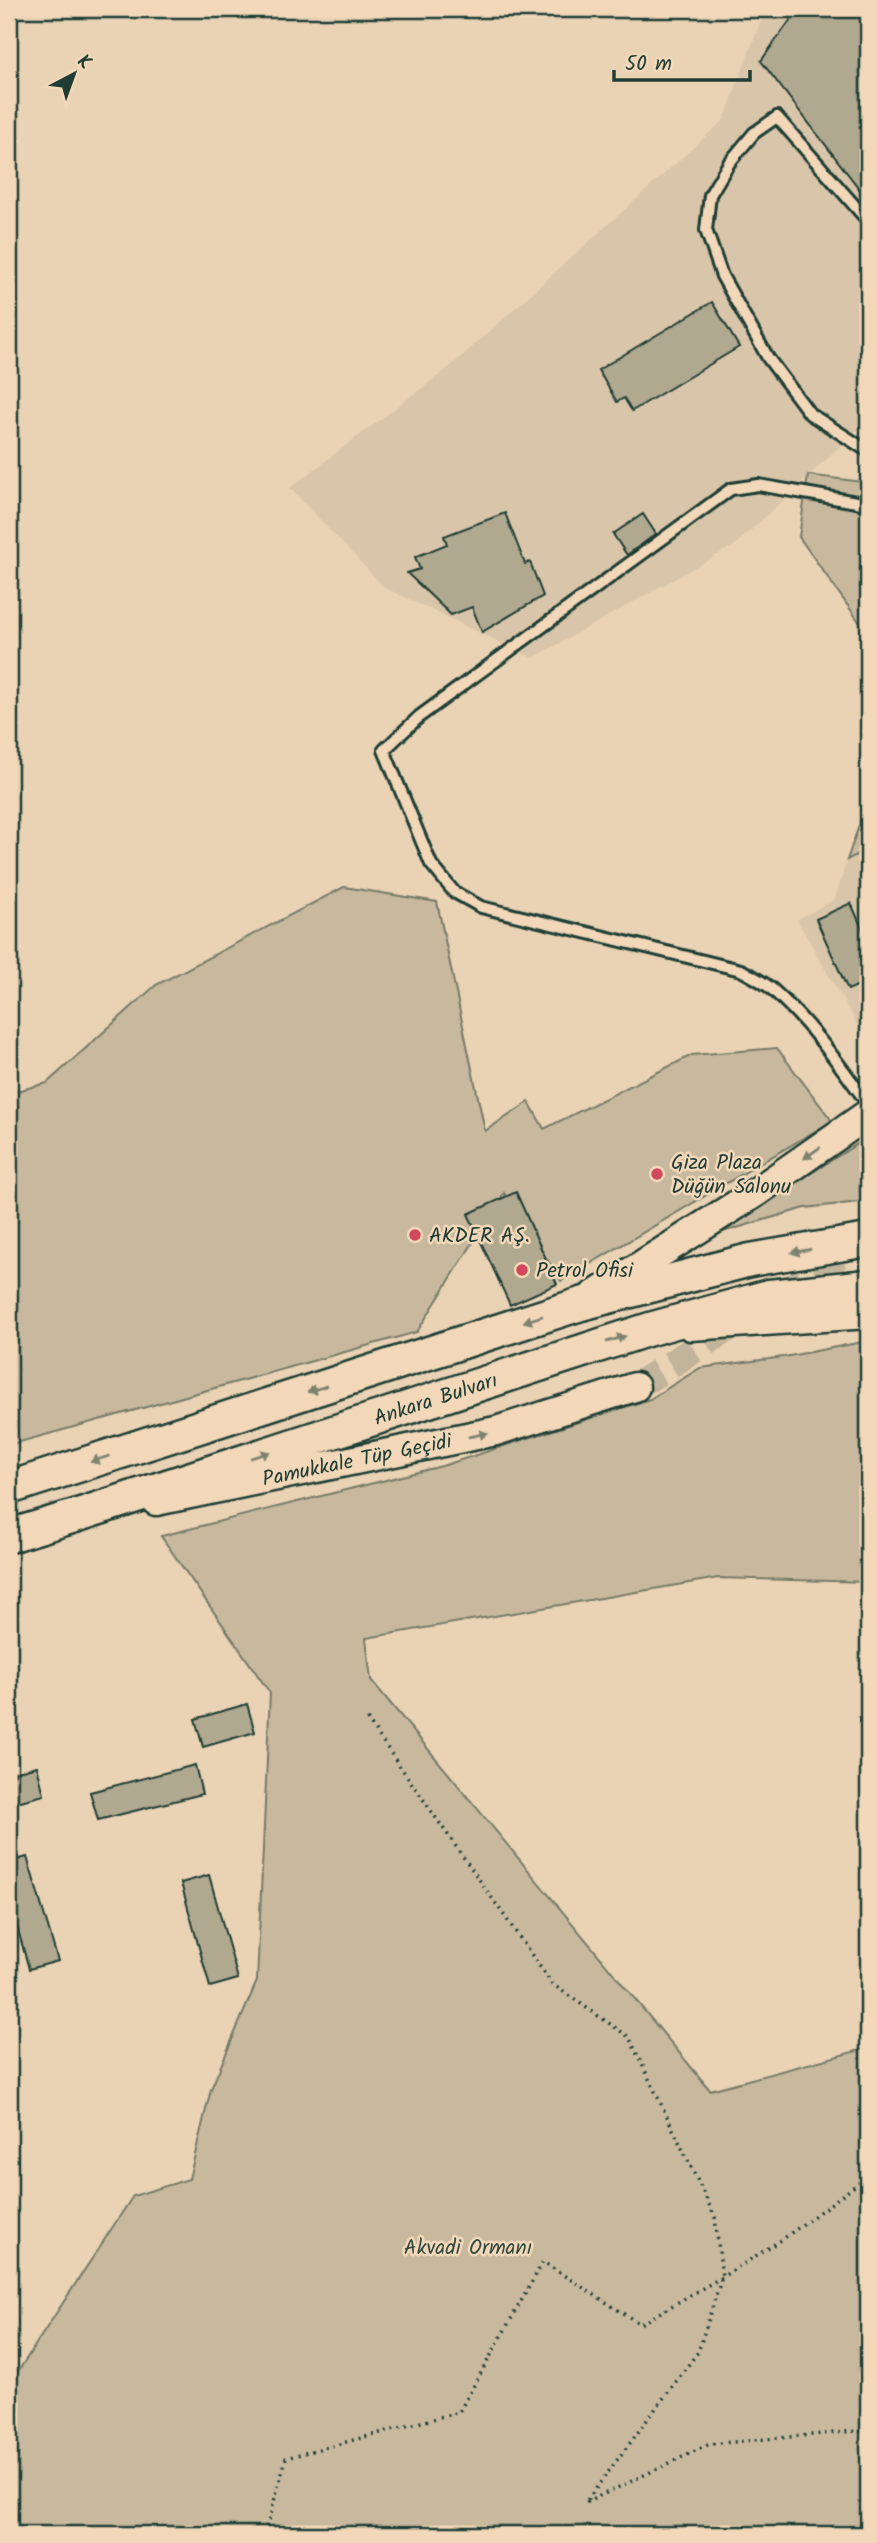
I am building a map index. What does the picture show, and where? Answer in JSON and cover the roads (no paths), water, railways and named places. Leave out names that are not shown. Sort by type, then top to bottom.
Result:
[{"type":"main road","points":[[581,1304],[755,1193],[868,1114]]},
{"type":"main road","name":"Ankara Bulvarı","points":[[9,1488],[581,1304],[750,1260],[868,1240]]},
{"type":"main road","name":"Ankara Bulvarı","points":[[9,1535],[75,1516],[650,1329],[769,1296],[868,1286]]},
{"type":"main road","points":[[650,1329],[868,1314]]},
{"type":"main road","name":"Pamukkale Tüp Geçidi","points":[[75,1516],[496,1431],[635,1387]]},
{"type":"lane","points":[[868,221],[777,117],[754,133],[729,163],[710,195],[706,230],[722,276],[768,358],[810,414],[868,451]]},
{"type":"lane","points":[[868,504],[758,485],[731,489],[421,716],[384,750],[431,864],[454,892],[481,907],[741,970],[772,989],[800,1017],[834,1057],[868,1104]]},
{"type":"tunnel","points":[[780,1296],[821,1270],[859,1237]]},
{"type":"tunnel","points":[[635,1387],[742,1319]]},
{"type":"place","name":"Giza Plaza Düğün Salonu","points":[[657,1174]]},
{"type":"place","name":"AKDER AŞ.","points":[[415,1235]]},
{"type":"place","name":"Petrol Ofisi","points":[[522,1270]]},
{"type":"park label","name":"Akvadi Ormanı","points":[[468,2247]]}]
